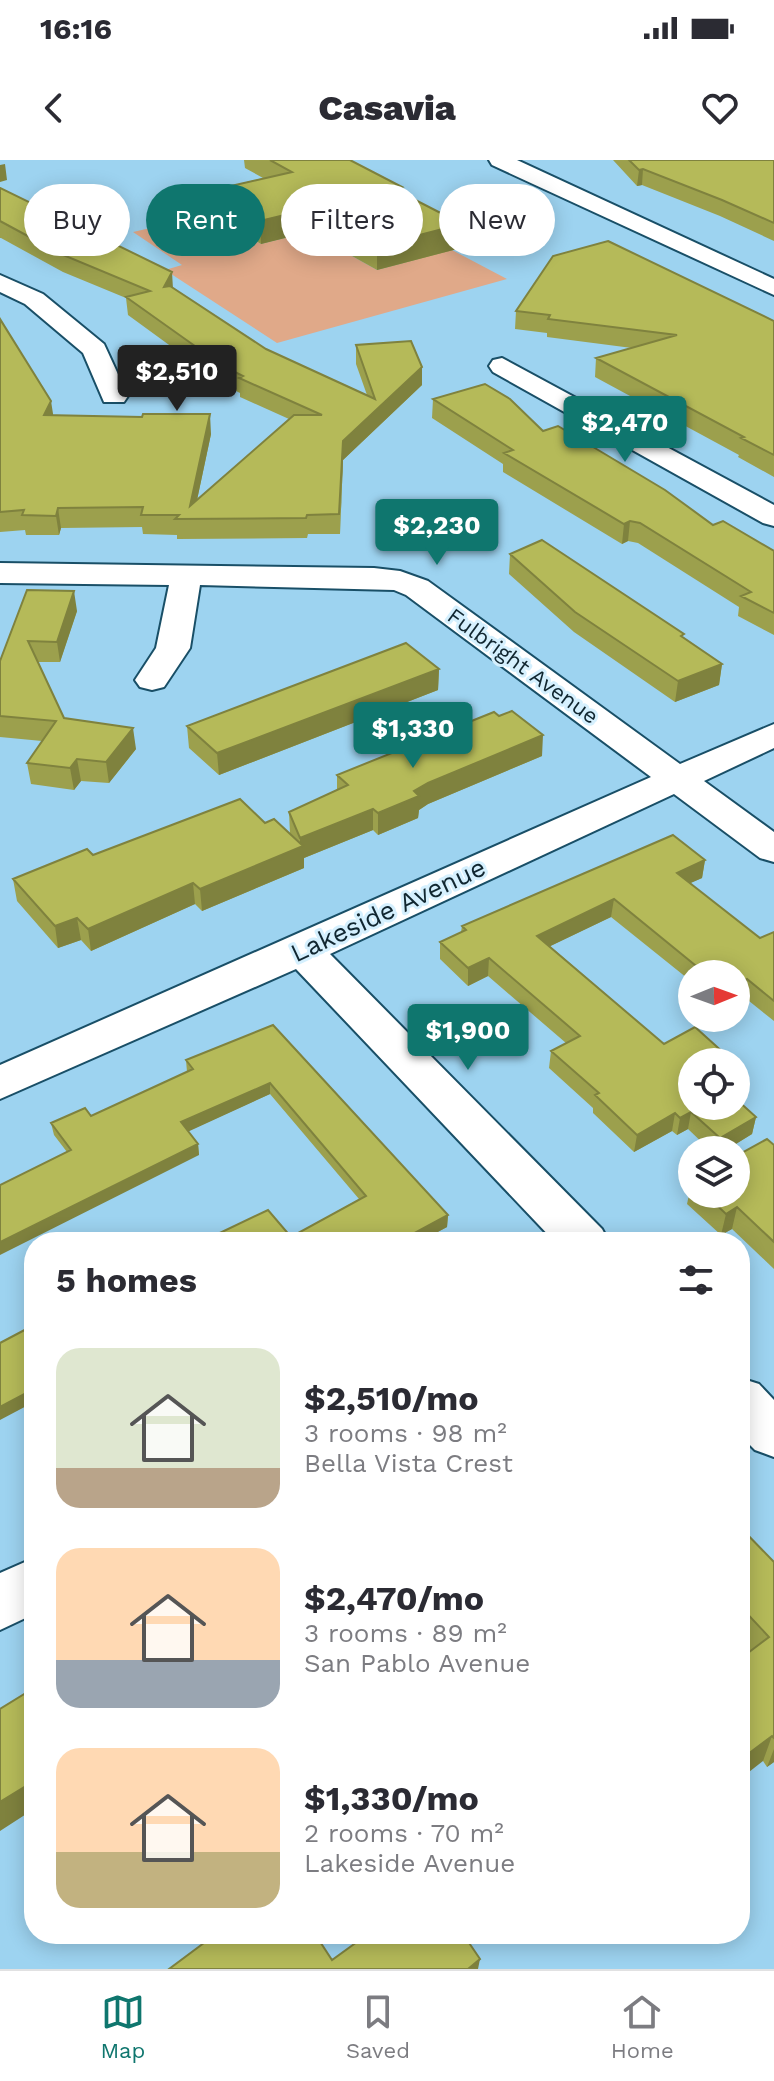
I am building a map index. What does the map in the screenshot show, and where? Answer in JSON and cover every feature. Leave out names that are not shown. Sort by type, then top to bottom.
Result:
[{"type":"street","points":[[500,160],[774,288]]},
{"type":"street","points":[[0,282],[34,299],[95,350],[114,396]]},
{"type":"street","points":[[502,366],[774,517]]},
{"type":"street","name":"Fulbright Avenue","points":[[0,573],[374,578],[400,581],[417,588],[774,850]]},
{"type":"street","points":[[152,680],[173,648],[186,577]]},
{"type":"street","name":"Lakeside Avenue","points":[[0,1083],[302,950],[774,735]]},
{"type":"street","points":[[302,950],[575,1232]]},
{"type":"street","points":[[750,1410],[774,1434]]},
{"type":"street","points":[[0,1603],[24,1590]]},
{"type":"shaded area","points":[[146,229],[146,241],[133,232]]},
{"type":"shaded area","points":[[281,239],[281,256],[352,256],[377,270],[439,253],[439,256],[463,256],[507,279],[277,343],[165,270],[182,265],[169,256],[265,256],[265,243]]},
{"type":"building","points":[[270,160],[350,160],[396,184],[281,184],[281,216],[265,220],[265,184],[240,184],[292,172]]},
{"type":"building","points":[[629,160],[774,160],[774,223],[722,200],[639,170]]},
{"type":"building","points":[[0,188],[24,200],[24,234],[0,221]]},
{"type":"building","points":[[423,204],[439,212],[439,230],[423,234]]},
{"type":"building","points":[[608,241],[774,321],[774,455],[596,358],[677,335],[548,319],[550,315],[516,311],[555,255]]},
{"type":"building","points":[[130,251],[172,272],[164,287],[170,286],[266,349],[375,399],[356,345],[411,341],[422,367],[343,441],[339,514],[307,515],[306,518],[175,519],[179,515],[141,515],[143,507],[58,508],[56,516],[22,515],[24,510],[0,512],[0,319],[51,401],[44,415],[142,417],[143,414],[210,414],[190,506],[294,415],[322,415],[239,378],[243,376],[223,366],[126,297],[150,291],[66,256],[130,256]]},
{"type":"building","points":[[485,384],[510,399],[543,431],[558,426],[665,490],[713,525],[723,521],[774,551],[774,613],[741,596],[751,592],[640,523],[630,521],[624,524],[504,453],[513,450],[433,399]]},
{"type":"building","points":[[542,540],[684,634],[681,636],[722,664],[678,681],[575,612],[510,554]]},
{"type":"building","points":[[27,590],[74,591],[57,642],[28,641],[64,718],[133,728],[106,762],[77,759],[70,768],[27,763],[56,721],[0,716],[0,661]]},
{"type":"building","points":[[406,643],[439,669],[217,753],[187,726]]},
{"type":"building","points":[[512,711],[543,735],[428,783],[414,791],[419,796],[378,813],[373,809],[300,838],[289,812],[348,785],[337,775],[494,712],[499,716]]},
{"type":"building","points":[[240,799],[265,823],[274,819],[303,846],[200,889],[193,883],[88,929],[77,918],[55,926],[13,879],[87,849],[93,855]]},
{"type":"building","points":[[673,835],[705,860],[677,873],[760,938],[774,932],[774,1001],[750,981],[750,960],[689,960],[614,899],[537,936],[664,1044],[686,1032],[701,1032],[718,1048],[678,1048],[678,1116],[675,1113],[637,1135],[595,1095],[599,1093],[551,1051],[580,1036],[489,958],[468,968],[440,942],[466,930],[462,926]]},
{"type":"building","points":[[273,1025],[448,1215],[417,1232],[300,1232],[366,1196],[270,1083],[181,1122],[198,1144],[0,1242],[0,1185],[71,1150],[51,1123],[85,1108],[91,1116],[193,1069],[186,1060]]},
{"type":"building","points":[[750,1112],[756,1117],[723,1136],[718,1136],[700,1120],[750,1120]]},
{"type":"building","points":[[767,1139],[774,1145],[774,1242],[738,1208],[750,1208],[750,1148]]},
{"type":"building","points":[[720,1208],[735,1208],[726,1214]]},
{"type":"building","points":[[268,1210],[287,1232],[222,1232]]},
{"type":"building","points":[[24,1330],[24,1394],[0,1407],[0,1343]]},
{"type":"building","points":[[750,1537],[774,1562],[774,1738],[772,1736],[750,1752],[750,1651],[769,1637],[750,1617]]},
{"type":"building","points":[[24,1694],[24,1787],[0,1802],[0,1709]]},
{"type":"building","points":[[203,1944],[322,1944],[332,1960],[354,1944],[470,1944],[480,1959],[468,1969],[169,1969]]}]
